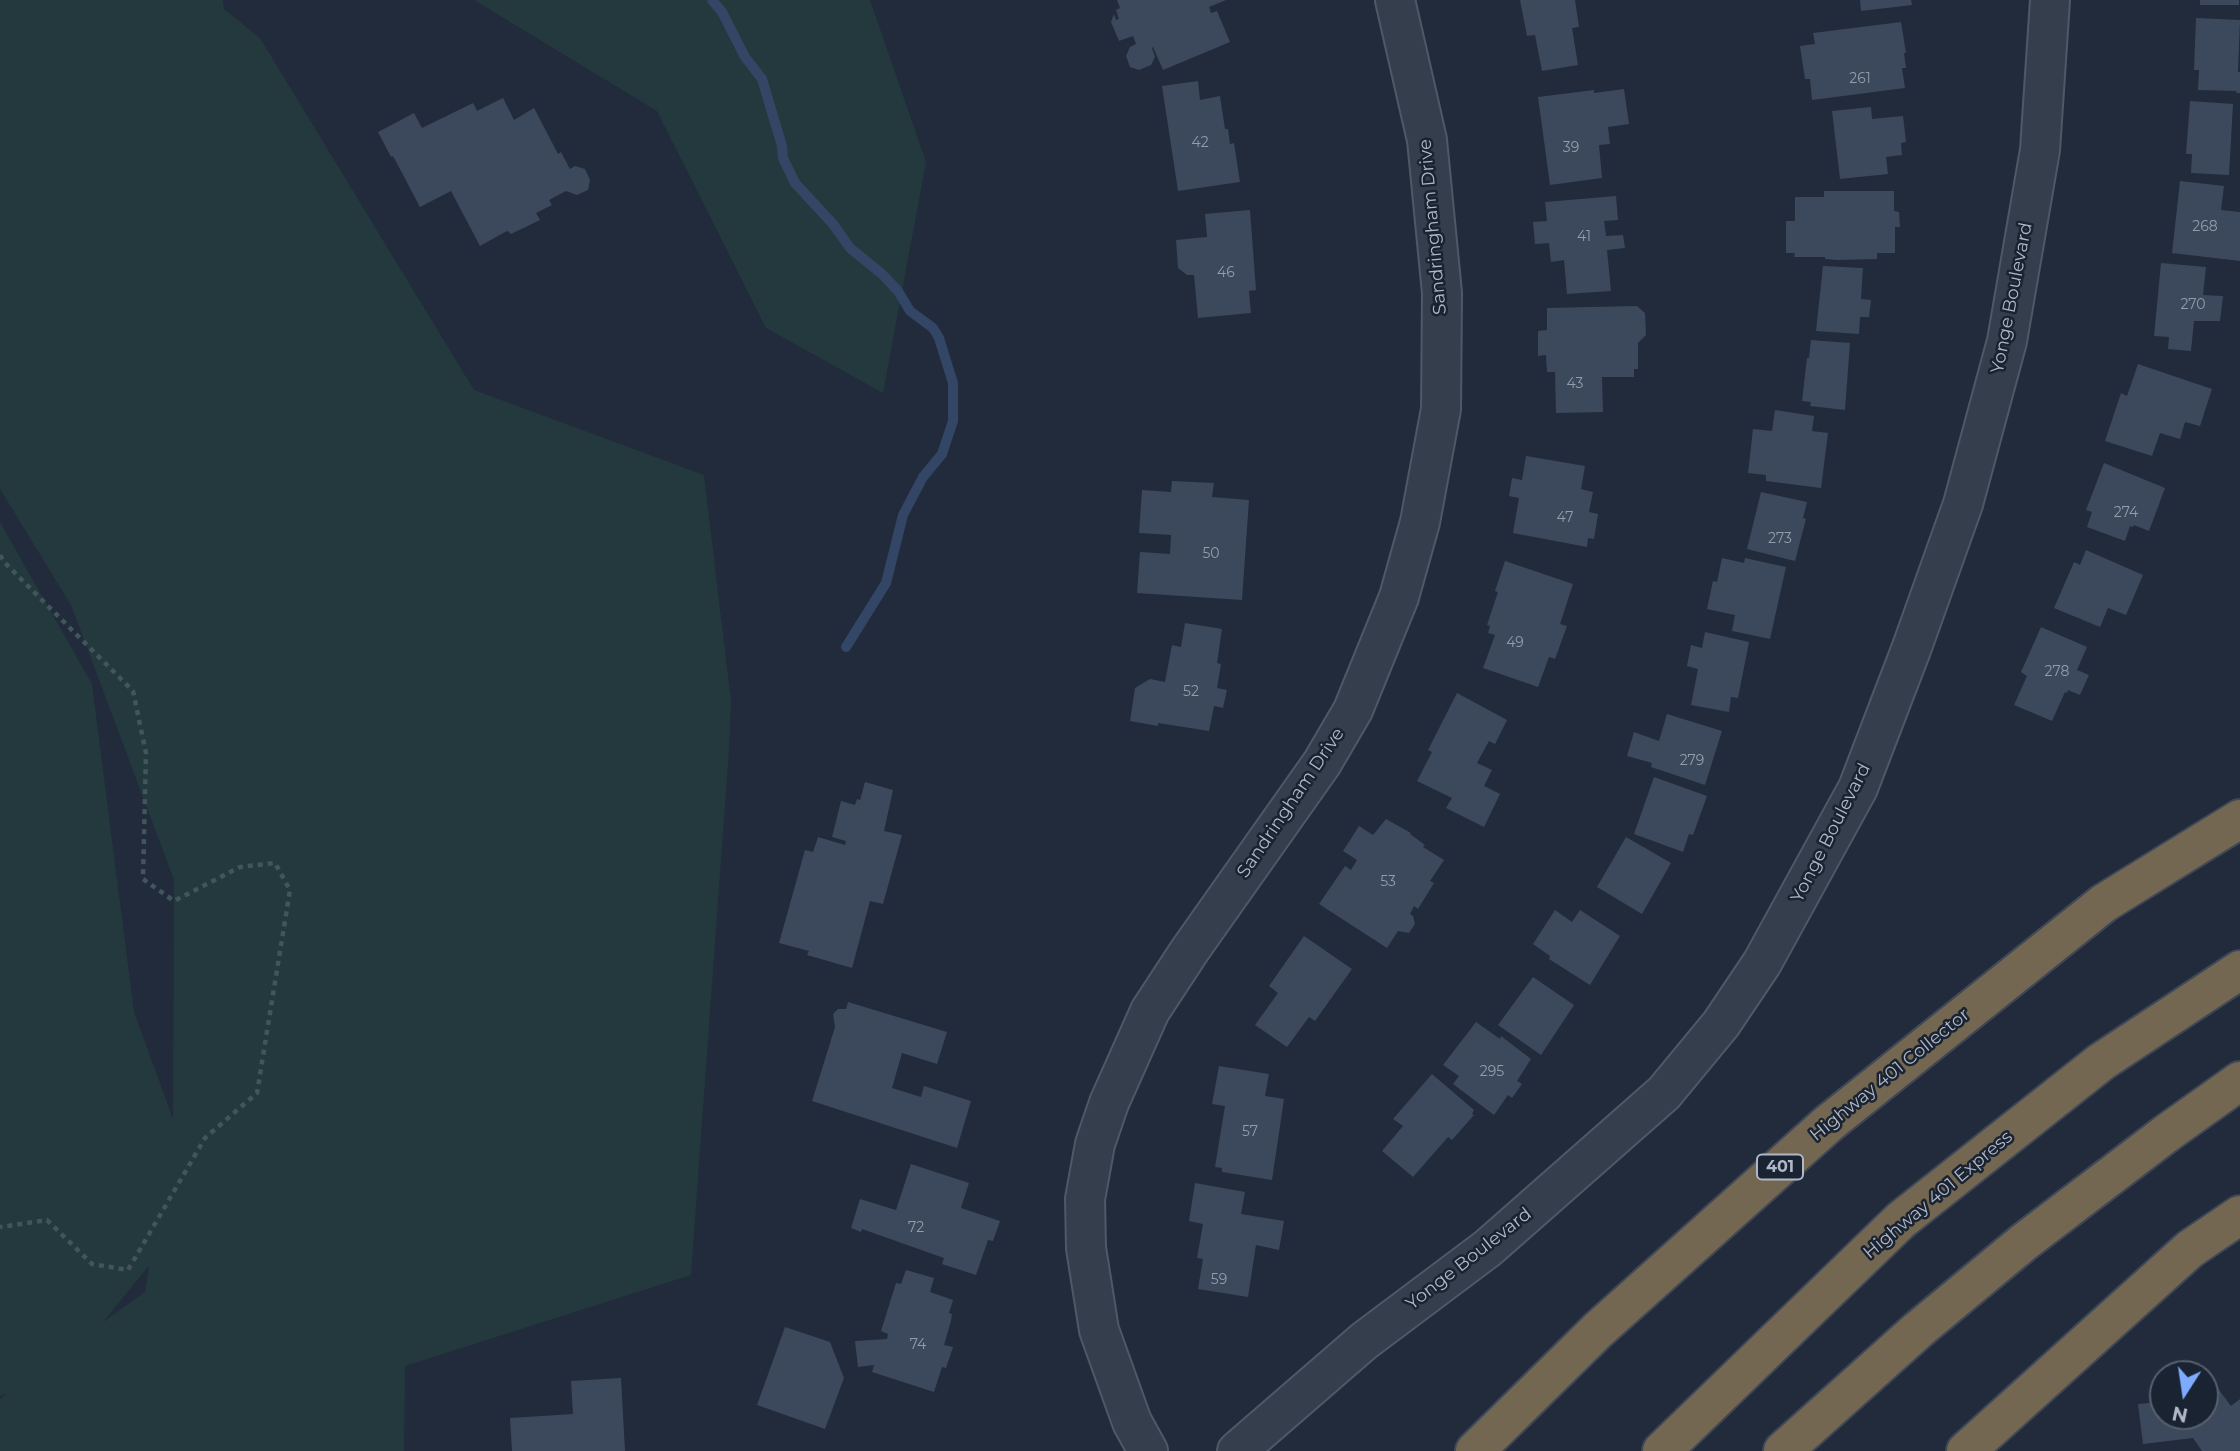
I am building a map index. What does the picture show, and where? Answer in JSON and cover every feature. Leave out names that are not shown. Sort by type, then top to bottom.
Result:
[{"type":"highway","name":"Highway 401 Collector","points":[[1475,1451],[1598,1330],[1829,1123],[2104,903],[2240,819]]},
{"type":"highway","name":"Highway 401 Express","points":[[1662,1451],[1901,1220],[2101,1062],[2240,970]]},
{"type":"highway","points":[[1783,1451],[1917,1330],[2024,1242],[2240,1081]]},
{"type":"highway","points":[[1966,1451],[2190,1249],[2240,1215]]},
{"type":"street","name":"Sandringham Drive","points":[[1148,1451],[1132,1422],[1099,1330],[1086,1248],[1085,1199],[1096,1144],[1109,1103],[1150,1011],[1322,763],[1353,710],[1399,597],[1420,522],[1441,409],[1442,293],[1427,139],[1395,0]]},
{"type":"street","name":"Yonge Boulevard","points":[[1237,1451],[1364,1341],[1488,1248],[1664,1093],[1721,1024],[1762,963],[1858,788],[1912,648],[1963,504],[2007,341],[2040,150],[2050,0]]},
{"type":"path","points":[[0,555],[133,691],[146,753],[143,879],[174,901],[240,867],[275,863],[290,890],[257,1093],[205,1138],[128,1270],[92,1264],[47,1220],[0,1227]]},
{"type":"green space","points":[[0,0],[223,0],[224,9],[260,38],[474,390],[704,475],[731,701],[691,1275],[405,1366],[404,1451],[0,1451],[0,1399],[6,1394],[0,1396],[0,522],[92,684],[134,1012],[173,1119],[174,880],[71,605],[0,489]],"holes":[[[149,1267],[145,1292],[103,1322]]]},
{"type":"green space","points":[[474,0],[870,0],[926,162],[883,393],[766,328],[657,111]]},
{"type":"building","points":[[1117,0],[1226,0],[1209,7],[1211,13],[1217,11],[1230,42],[1163,70],[1153,47],[1155,57],[1151,65],[1139,70],[1130,67],[1126,56],[1130,47],[1136,44],[1133,36],[1119,41],[1111,22],[1114,14],[1116,20],[1119,19],[1116,10],[1120,8]]},
{"type":"building","points":[[1520,0],[1575,0],[1579,27],[1572,28],[1578,65],[1542,71],[1535,35],[1527,36]]},
{"type":"building","points":[[1860,0],[1911,0],[1912,5],[1861,11]]},
{"type":"building","points":[[2200,0],[2239,0],[2239,5],[2200,5]]},
{"type":"building","points":[[2196,18],[2240,20],[2240,93],[2198,90],[2199,70],[2194,70]]},
{"type":"building","points":[[1901,22],[1906,53],[1906,68],[1902,68],[1905,88],[1812,100],[1810,79],[1805,79],[1800,46],[1815,44],[1813,33]]},
{"type":"building","points":[[1198,81],[1200,100],[1220,96],[1225,129],[1228,129],[1230,144],[1234,143],[1240,182],[1178,191],[1162,86]]},
{"type":"building","points":[[1624,89],[1629,124],[1608,127],[1610,144],[1599,145],[1602,178],[1550,185],[1538,97]]},
{"type":"building","points":[[503,98],[514,120],[534,108],[558,154],[561,152],[570,169],[575,166],[585,169],[590,180],[588,190],[577,195],[566,191],[549,200],[552,205],[536,213],[540,220],[511,234],[505,232],[480,246],[451,191],[420,207],[378,132],[414,113],[422,128],[473,103],[477,111]]},
{"type":"building","points":[[2190,101],[2233,104],[2229,175],[2191,173],[2192,154],[2186,154]]},
{"type":"building","points":[[1871,107],[1872,119],[1903,116],[1906,142],[1901,143],[1902,155],[1886,157],[1888,174],[1840,179],[1832,111]]},
{"type":"building","points":[[2180,181],[2224,186],[2221,210],[2240,212],[2240,261],[2172,253]]},
{"type":"building","points":[[1824,191],[1894,191],[1894,211],[1899,212],[1900,227],[1895,227],[1895,253],[1877,253],[1877,259],[1837,260],[1825,257],[1794,257],[1795,253],[1786,253],[1786,221],[1795,221],[1795,197],[1824,197]]},
{"type":"building","points":[[1616,196],[1618,220],[1604,221],[1606,236],[1623,235],[1625,248],[1607,250],[1611,291],[1567,294],[1564,260],[1551,262],[1549,243],[1535,244],[1533,222],[1547,221],[1545,202]]},
{"type":"building","points":[[1250,210],[1256,290],[1249,291],[1251,313],[1198,318],[1194,275],[1187,275],[1178,268],[1176,240],[1207,237],[1205,214]]},
{"type":"building","points":[[2161,263],[2206,267],[2203,295],[2223,296],[2220,321],[2194,321],[2191,351],[2168,349],[2169,337],[2154,336]]},
{"type":"building","points":[[1823,266],[1863,268],[1861,299],[1871,300],[1869,317],[1860,317],[1859,334],[1816,331]]},
{"type":"building","points":[[1637,306],[1645,313],[1646,335],[1638,343],[1638,369],[1634,369],[1634,377],[1602,377],[1603,412],[1556,413],[1555,372],[1547,372],[1546,355],[1538,356],[1538,331],[1547,330],[1547,308]]},
{"type":"building","points":[[1811,340],[1850,343],[1845,410],[1810,406],[1811,402],[1802,401]]},
{"type":"building","points":[[2138,364],[2212,389],[2200,426],[2185,422],[2180,439],[2160,433],[2152,456],[2105,441],[2121,393],[2127,396]]},
{"type":"building","points":[[1775,410],[1814,416],[1812,431],[1828,433],[1821,488],[1766,481],[1766,475],[1748,473],[1753,429],[1772,431]]},
{"type":"building","points":[[1526,456],[1585,466],[1581,489],[1593,492],[1589,512],[1598,514],[1594,539],[1588,538],[1587,547],[1513,533],[1519,498],[1509,496],[1512,478],[1522,480]]},
{"type":"building","points":[[2104,463],[2165,488],[2149,531],[2130,526],[2125,541],[2087,527],[2092,512],[2086,510]]},
{"type":"building","points":[[1172,481],[1214,483],[1212,497],[1249,500],[1242,600],[1137,593],[1140,552],[1170,554],[1171,535],[1139,533],[1142,490],[1171,492]]},
{"type":"building","points":[[1761,492],[1807,502],[1803,518],[1806,519],[1795,561],[1747,549]]},
{"type":"building","points":[[2086,550],[2143,575],[2126,615],[2108,608],[2100,627],[2054,608],[2074,562],[2080,565]]},
{"type":"building","points":[[1722,558],[1744,563],[1745,558],[1786,567],[1770,639],[1732,631],[1735,615],[1707,609],[1713,581],[1717,582]]},
{"type":"building","points":[[1505,561],[1573,584],[1560,624],[1567,626],[1555,659],[1549,657],[1538,687],[1483,668],[1495,635],[1488,633],[1490,626],[1487,625]]},
{"type":"building","points":[[1185,623],[1222,629],[1217,663],[1221,664],[1217,688],[1227,690],[1223,708],[1214,706],[1209,731],[1130,721],[1135,688],[1150,679],[1165,682],[1172,645],[1181,647]]},
{"type":"building","points":[[2041,627],[2087,647],[2077,670],[2089,675],[2080,695],[2068,690],[2065,692],[2052,721],[2014,705],[2027,676],[2021,672]]},
{"type":"building","points":[[1705,632],[1749,642],[1738,698],[1731,697],[1729,712],[1691,705],[1698,669],[1687,666],[1691,645],[1702,648]]},
{"type":"building","points":[[1457,693],[1507,720],[1495,744],[1489,741],[1477,763],[1492,770],[1484,786],[1500,794],[1484,827],[1446,808],[1452,798],[1417,781],[1432,752],[1428,750]]},
{"type":"building","points":[[1667,714],[1722,731],[1705,785],[1651,767],[1652,763],[1627,756],[1634,732],[1659,741]]},
{"type":"building","points":[[1654,777],[1707,796],[1693,835],[1689,834],[1683,852],[1634,834]]},
{"type":"building","points":[[865,782],[893,790],[884,831],[902,835],[883,904],[870,901],[852,968],[807,955],[809,951],[779,943],[805,850],[813,852],[818,837],[845,845],[846,841],[832,837],[841,801],[855,805],[857,799],[860,800]]},
{"type":"building","points":[[1386,819],[1411,833],[1425,845],[1423,847],[1444,860],[1430,881],[1434,883],[1418,909],[1414,906],[1410,914],[1415,924],[1409,933],[1398,931],[1387,948],[1319,904],[1345,866],[1351,870],[1357,860],[1343,851],[1359,826],[1373,835]]},
{"type":"building","points":[[1626,837],[1671,863],[1642,914],[1597,887]]},
{"type":"building","points":[[1555,910],[1572,922],[1580,910],[1620,936],[1590,985],[1549,959],[1550,956],[1533,944]]},
{"type":"building","points":[[1304,936],[1352,969],[1315,1021],[1309,1017],[1287,1047],[1255,1025],[1278,993],[1269,986]]},
{"type":"building","points":[[1533,977],[1574,1005],[1541,1055],[1498,1025]]},
{"type":"building","points":[[848,1002],[947,1032],[937,1064],[902,1053],[892,1088],[921,1097],[924,1086],[971,1101],[957,1148],[812,1101],[835,1027],[833,1014],[838,1009],[846,1009]]},
{"type":"building","points":[[1476,1022],[1500,1039],[1501,1036],[1531,1059],[1517,1081],[1522,1084],[1512,1098],[1508,1095],[1494,1115],[1453,1084],[1459,1076],[1443,1065]]},
{"type":"building","points":[[1219,1066],[1269,1074],[1265,1096],[1284,1099],[1272,1180],[1222,1172],[1222,1168],[1215,1167],[1225,1106],[1212,1104]]},
{"type":"building","points":[[1432,1074],[1474,1110],[1474,1115],[1452,1140],[1448,1137],[1413,1177],[1382,1151],[1403,1126],[1393,1119]]},
{"type":"building","points":[[911,1164],[969,1183],[961,1208],[1000,1221],[993,1241],[988,1240],[976,1275],[942,1264],[944,1258],[862,1229],[861,1232],[851,1228],[860,1199],[896,1210]]},
{"type":"building","points":[[1195,1183],[1245,1192],[1241,1214],[1284,1221],[1279,1250],[1256,1245],[1248,1297],[1198,1289],[1203,1259],[1197,1258],[1203,1224],[1189,1221]]},
{"type":"building","points":[[906,1270],[934,1278],[930,1292],[953,1300],[949,1313],[952,1314],[951,1321],[944,1345],[953,1347],[946,1368],[942,1367],[934,1392],[872,1372],[874,1365],[858,1367],[855,1341],[887,1339],[888,1334],[881,1331],[896,1283],[901,1284]]},
{"type":"building","points":[[785,1327],[830,1342],[844,1378],[825,1429],[757,1405]]},
{"type":"building","points":[[621,1378],[625,1451],[512,1451],[510,1418],[573,1414],[571,1381]]},
{"type":"building","points":[[2219,1390],[2231,1406],[2240,1399],[2240,1451],[2202,1451],[2193,1438],[2143,1444],[2138,1404],[2149,1403],[2149,1430],[2219,1430]]},
{"type":"waterway","points":[[712,0],[722,12],[745,57],[762,79],[782,146],[783,158],[795,183],[833,224],[850,248],[882,274],[898,291],[910,311],[933,328],[939,338],[953,383],[953,421],[942,454],[923,477],[903,515],[886,583],[846,647]]}]
